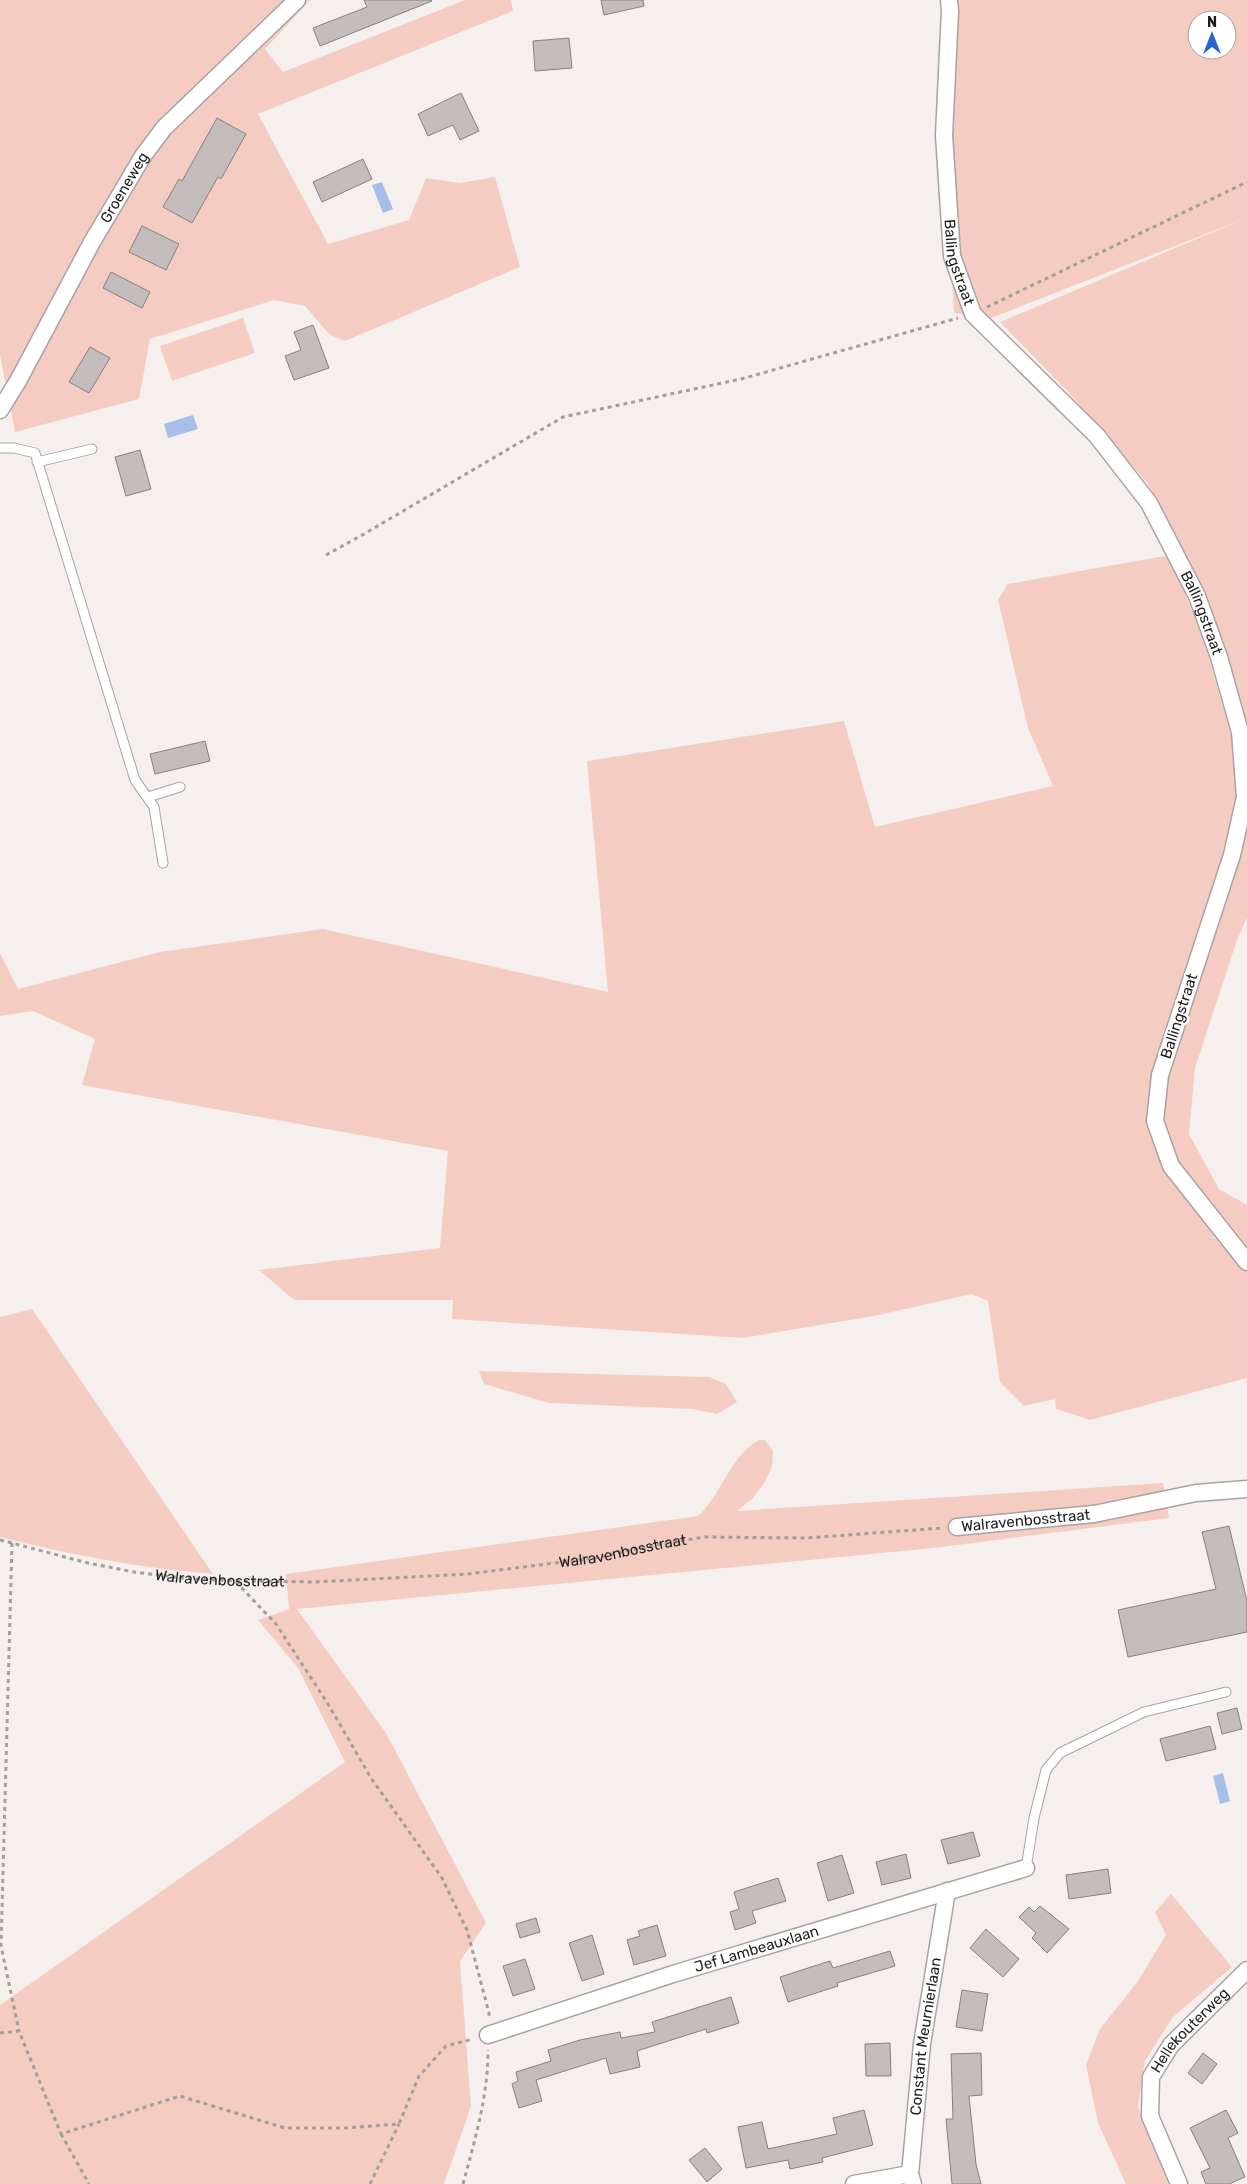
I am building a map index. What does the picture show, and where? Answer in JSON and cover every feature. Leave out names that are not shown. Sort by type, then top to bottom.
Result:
[{"type":"street","name":"Groeneweg","points":[[0,410],[18,381],[92,242],[143,156],[164,128],[297,0]]},
{"type":"street","name":"Ballingstraat","points":[[949,0],[944,135],[952,256],[973,314],[1097,436],[1149,503],[1197,596],[1219,656],[1240,732],[1246,797],[1232,855],[1160,1075],[1155,1121],[1171,1166],[1247,1262]]},
{"type":"street","name":"Walravenbosstraat","points":[[957,1526],[1094,1514],[1196,1493],[1247,1489]]},
{"type":"street","name":"Jef Lambeauxlaan","points":[[488,2035],[673,1974],[1026,1868]]},
{"type":"street","name":"Constant Meurnierlaan","points":[[911,2179],[922,2044],[947,1891]]},
{"type":"street","name":"Hellekouterweg","points":[[1178,2184],[1150,2116],[1151,2077],[1171,2045],[1247,1970]]},
{"type":"street","points":[[854,2184],[911,2179]]},
{"type":"lane","points":[[0,448],[14,448],[35,453],[135,780],[154,807],[163,863]]},
{"type":"lane","points":[[37,462],[92,449]]},
{"type":"lane","points":[[148,797],[180,787]]},
{"type":"lane","points":[[1026,1868],[1034,1818],[1046,1770],[1060,1753],[1144,1712],[1226,1692]]},
{"type":"path","points":[[326,555],[563,417],[741,379],[973,314],[1247,182]]},
{"type":"path","name":"Walravenbosstraat","points":[[0,1540],[88,1563],[134,1572],[236,1582],[315,1582],[468,1574],[595,1558],[664,1543],[705,1537],[806,1538],[957,1526]]},
{"type":"path","points":[[12,1543],[1,1946],[19,2031],[61,2134],[89,2184]]},
{"type":"path","points":[[236,1582],[276,1624],[328,1704],[371,1778],[442,1878],[467,1930],[490,2013],[488,2077],[482,2116],[463,2184]]},
{"type":"path","points":[[0,2033],[19,2031]]},
{"type":"path","points":[[370,2184],[399,2124],[418,2076],[446,2046],[488,2035]]},
{"type":"path","points":[[61,2134],[180,2096],[286,2128],[345,2128],[399,2124]]},
{"type":"shaded area","points":[[0,0],[310,0],[265,49],[283,72],[465,0],[511,0],[513,11],[258,114],[328,244],[409,220],[426,178],[460,183],[495,177],[520,267],[345,341],[330,335],[305,306],[274,300],[150,339],[139,399],[15,432],[0,355]]},
{"type":"shaded area","points":[[956,0],[1247,0],[1247,918],[1237,940],[1195,1068],[1189,1134],[1219,1189],[1247,1205],[1247,1378],[1090,1420],[1056,1409],[1055,1399],[1024,1406],[1000,1382],[988,1301],[972,1294],[874,1316],[743,1338],[452,1319],[453,1300],[294,1300],[259,1270],[440,1248],[448,1151],[82,1085],[95,1039],[33,1011],[0,1016],[0,953],[18,989],[160,952],[323,929],[608,992],[587,761],[844,721],[875,827],[1053,786],[1028,728],[998,600],[1008,584],[1170,555],[1206,647],[1235,749],[1246,753],[1245,733],[1226,663],[1187,561],[1148,484],[1068,392],[1000,322],[1244,219],[971,326],[964,314],[954,313],[946,157]],"holes":[[[1215,894],[1227,899],[1178,1035],[1166,1092],[1164,1120],[1172,1158],[1236,1242],[1209,1237],[1228,1238],[1188,1198],[1173,1179],[1162,1159],[1154,1137],[1151,1113],[1153,1087],[1160,1056]]]},
{"type":"shaded area","points":[[243,318],[255,353],[172,381],[160,346]]},
{"type":"shaded area","points":[[32,1309],[213,1574],[106,1560],[0,1537],[0,1317]]},
{"type":"shaded area","points":[[479,1371],[709,1377],[726,1384],[737,1402],[717,1414],[692,1409],[549,1403],[484,1384]]},
{"type":"shaded area","points":[[759,1440],[765,1440],[773,1451],[772,1466],[765,1482],[753,1498],[737,1511],[1163,1483],[1169,1518],[934,1548],[297,1609],[386,1733],[486,1923],[460,1961],[471,2106],[444,2184],[0,2184],[0,2005],[345,1762],[298,1668],[258,1620],[289,1609],[286,1574],[698,1516],[714,1497],[733,1465],[749,1447]]},
{"type":"shaded area","points":[[1171,1894],[1232,1967],[1173,2017],[1145,2061],[1138,2107],[1168,2184],[1126,2184],[1098,2123],[1086,2065],[1100,2029],[1138,1981],[1166,1935],[1155,1912]]},
{"type":"water","points":[[382,182],[393,209],[383,213],[372,185]]},
{"type":"water","points":[[193,415],[198,429],[168,438],[164,424]]},
{"type":"water","points":[[1223,1773],[1230,1801],[1220,1804],[1213,1776]]},
{"type":"building","points":[[364,0],[432,1],[320,46],[313,28],[367,7]]},
{"type":"building","points":[[601,0],[643,0],[644,6],[604,15]]},
{"type":"building","points":[[569,38],[572,68],[535,71],[533,41]]},
{"type":"building","points":[[461,93],[479,131],[460,140],[453,125],[428,136],[418,114]]},
{"type":"building","points":[[217,118],[246,134],[221,179],[218,177],[192,223],[163,207],[179,179],[182,181]]},
{"type":"building","points":[[363,159],[372,179],[322,202],[313,182]]},
{"type":"building","points":[[142,226],[179,244],[166,270],[129,252]]},
{"type":"building","points":[[111,272],[150,292],[142,308],[103,288]]},
{"type":"building","points":[[313,325],[329,368],[294,380],[285,356],[301,350],[294,332]]},
{"type":"building","points":[[90,347],[110,358],[89,393],[69,382]]},
{"type":"building","points":[[140,450],[151,489],[126,496],[115,457]]},
{"type":"building","points":[[205,741],[210,761],[155,774],[150,754]]},
{"type":"building","points":[[1229,1526],[1247,1601],[1247,1632],[1128,1657],[1118,1610],[1216,1589],[1202,1532]]},
{"type":"building","points":[[1237,1708],[1242,1729],[1222,1734],[1217,1713]]},
{"type":"building","points":[[1210,1726],[1216,1749],[1166,1761],[1160,1739]]},
{"type":"building","points":[[973,1832],[980,1856],[948,1864],[941,1840]]},
{"type":"building","points":[[906,1854],[911,1878],[882,1885],[876,1862]]},
{"type":"building","points":[[842,1855],[854,1893],[828,1901],[817,1863]]},
{"type":"building","points":[[1108,1869],[1111,1893],[1069,1899],[1066,1875]]},
{"type":"building","points":[[778,1878],[786,1901],[752,1911],[756,1923],[735,1930],[730,1912],[739,1909],[734,1892]]},
{"type":"building","points":[[1040,1906],[1069,1929],[1047,1953],[1032,1938],[1036,1933],[1019,1917],[1029,1907],[1034,1912]]},
{"type":"building","points":[[536,1918],[540,1932],[520,1938],[516,1924]]},
{"type":"building","points":[[657,1925],[666,1956],[634,1965],[627,1940],[640,1936],[638,1931]]},
{"type":"building","points":[[986,1929],[1019,1959],[1003,1977],[970,1948]]},
{"type":"building","points":[[592,1935],[604,1974],[582,1981],[569,1943]]},
{"type":"building","points":[[890,1951],[895,1966],[837,1983],[838,1986],[788,2002],[780,1977],[830,1961],[833,1968]]},
{"type":"building","points":[[525,1959],[535,1989],[513,1996],[503,1966]]},
{"type":"building","points":[[962,1990],[988,1994],[982,2031],[956,2027]]},
{"type":"building","points":[[731,1997],[739,2023],[707,2033],[706,2029],[637,2051],[640,2067],[610,2074],[606,2058],[536,2080],[542,2101],[519,2108],[512,2084],[518,2081],[516,2072],[551,2061],[548,2050],[580,2040],[620,2032],[621,2038],[655,2032],[652,2022]]},
{"type":"building","points":[[890,2043],[891,2076],[866,2076],[865,2044]]},
{"type":"building","points":[[981,2053],[982,2095],[969,2096],[976,2164],[981,2184],[952,2184],[946,2119],[953,2119],[951,2054]]},
{"type":"building","points":[[1203,2053],[1217,2064],[1202,2084],[1188,2073]]},
{"type":"building","points":[[864,2110],[873,2145],[822,2158],[823,2162],[790,2169],[788,2160],[746,2168],[738,2127],[762,2122],[768,2149],[837,2134],[833,2118]]},
{"type":"building","points":[[1226,2110],[1238,2133],[1228,2138],[1245,2177],[1229,2184],[1206,2184],[1201,2172],[1210,2168],[1190,2128]]},
{"type":"building","points":[[705,2148],[722,2169],[707,2182],[689,2160]]}]
